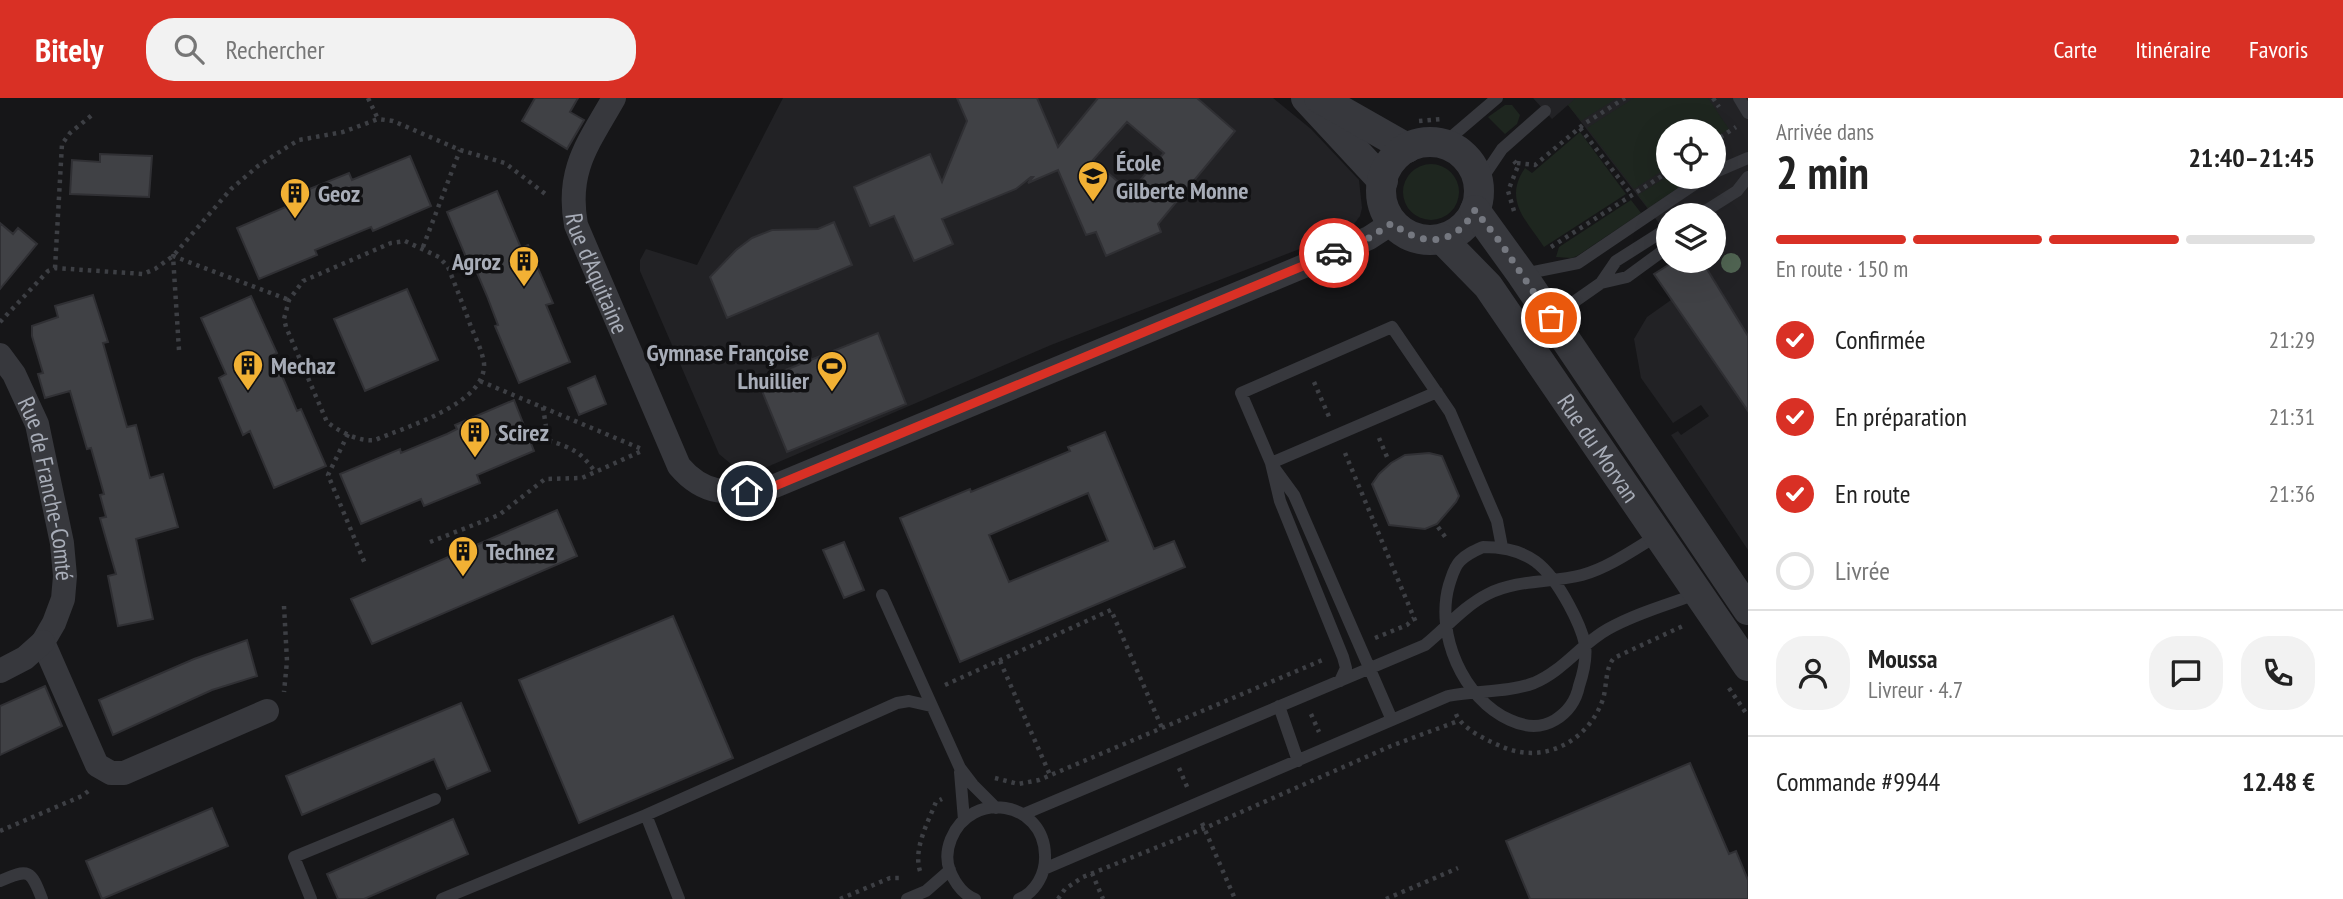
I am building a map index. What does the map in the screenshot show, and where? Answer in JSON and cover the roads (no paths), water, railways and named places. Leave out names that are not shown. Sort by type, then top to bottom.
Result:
[{"type":"street","name":"Rue d'Aquitaine","points":[[614,98],[579,162],[572,188],[576,225],[678,466],[688,477],[703,486],[734,494],[770,488],[1310,264],[1369,238],[1392,223]]},
{"type":"street","points":[[1306,98],[1382,181]]},
{"type":"street","points":[[1319,98],[1407,148]]},
{"type":"street","points":[[1425,142],[1443,144],[1460,152],[1472,166],[1477,197],[1467,223],[1456,233],[1442,239],[1424,240],[1406,235],[1392,223],[1383,207],[1382,181],[1393,158],[1407,148],[1425,142]]},
{"type":"street","name":"Rue du Morvan","points":[[1477,197],[1532,264],[1551,318],[1748,610]]},
{"type":"street","name":"Rue du Morvan","points":[[1442,239],[1488,286],[1748,666]]},
{"type":"street","name":"Rue de Franche-Comté","points":[[0,355],[14,374],[37,424],[62,543],[65,576],[62,599],[54,623],[43,642]]},
{"type":"street","points":[[0,671],[25,658],[43,642],[97,765],[111,773],[124,773],[267,710]]},
{"type":"lane","points":[[1739,98],[1744,118]]},
{"type":"lane","points":[[1443,144],[1494,100]]},
{"type":"lane","points":[[1477,197],[1502,149],[1545,111]]},
{"type":"lane","points":[[1726,167],[1748,158]]},
{"type":"lane","points":[[1718,203],[1737,191],[1748,177]]},
{"type":"lane","points":[[1532,264],[1578,263],[1687,189]]},
{"type":"lane","points":[[1551,318],[1601,283],[1616,261],[1656,236]]},
{"type":"lane","points":[[1601,283],[1626,277],[1656,256]]},
{"type":"lane","points":[[1340,681],[1346,667],[1341,652],[1280,501],[1271,463],[1241,393],[1392,327],[1450,412],[1497,521],[1502,547]]},
{"type":"lane","points":[[1271,463],[1437,392]]},
{"type":"lane","points":[[1271,463],[1294,495],[1392,720]]},
{"type":"lane","points":[[1024,814],[1425,645],[1468,607],[1489,594],[1517,584],[1556,580],[1594,570],[1659,535]]},
{"type":"lane","points":[[1483,547],[1502,547],[1523,553],[1540,564],[1556,580],[1574,613],[1585,645],[1584,668],[1571,706],[1550,723],[1537,727],[1519,724],[1485,705],[1461,672],[1447,627],[1447,591],[1454,569],[1469,553],[1483,547]]},
{"type":"lane","points":[[1044,869],[1448,696],[1497,691],[1536,682],[1617,625],[1699,593]]},
{"type":"lane","points":[[882,595],[960,768],[972,786],[996,807]]},
{"type":"lane","points":[[442,899],[646,815],[897,703],[909,701],[931,706]]},
{"type":"lane","points":[[1279,706],[1298,761]]},
{"type":"lane","points":[[960,768],[964,820]]},
{"type":"lane","points":[[311,899],[293,857],[435,799]]},
{"type":"lane","points":[[975,899],[960,888],[950,870],[948,847],[955,829],[969,815],[987,808],[1006,807],[1024,814],[1037,828],[1045,846],[1044,869],[1038,883],[1030,895],[1019,899]]},
{"type":"lane","points":[[646,815],[679,899]]},
{"type":"lane","points":[[926,891],[950,870]]},
{"type":"lane","points":[[0,881],[23,872],[29,873],[36,882],[42,899]]},
{"type":"lane","points":[[907,899],[926,891],[960,888]]},
{"type":"place","name":"École Gilberte Monne","points":[[1093,203]]},
{"type":"place","name":"Geoz","points":[[295,220]]},
{"type":"place","name":"Agroz","points":[[524,288]]},
{"type":"place","name":"Mechaz","points":[[248,392]]},
{"type":"place","name":"Gymnase Françoise Lhuillier","points":[[832,393]]},
{"type":"place","name":"Scirez","points":[[475,459]]},
{"type":"place","name":"Technez","points":[[463,578]]}]
